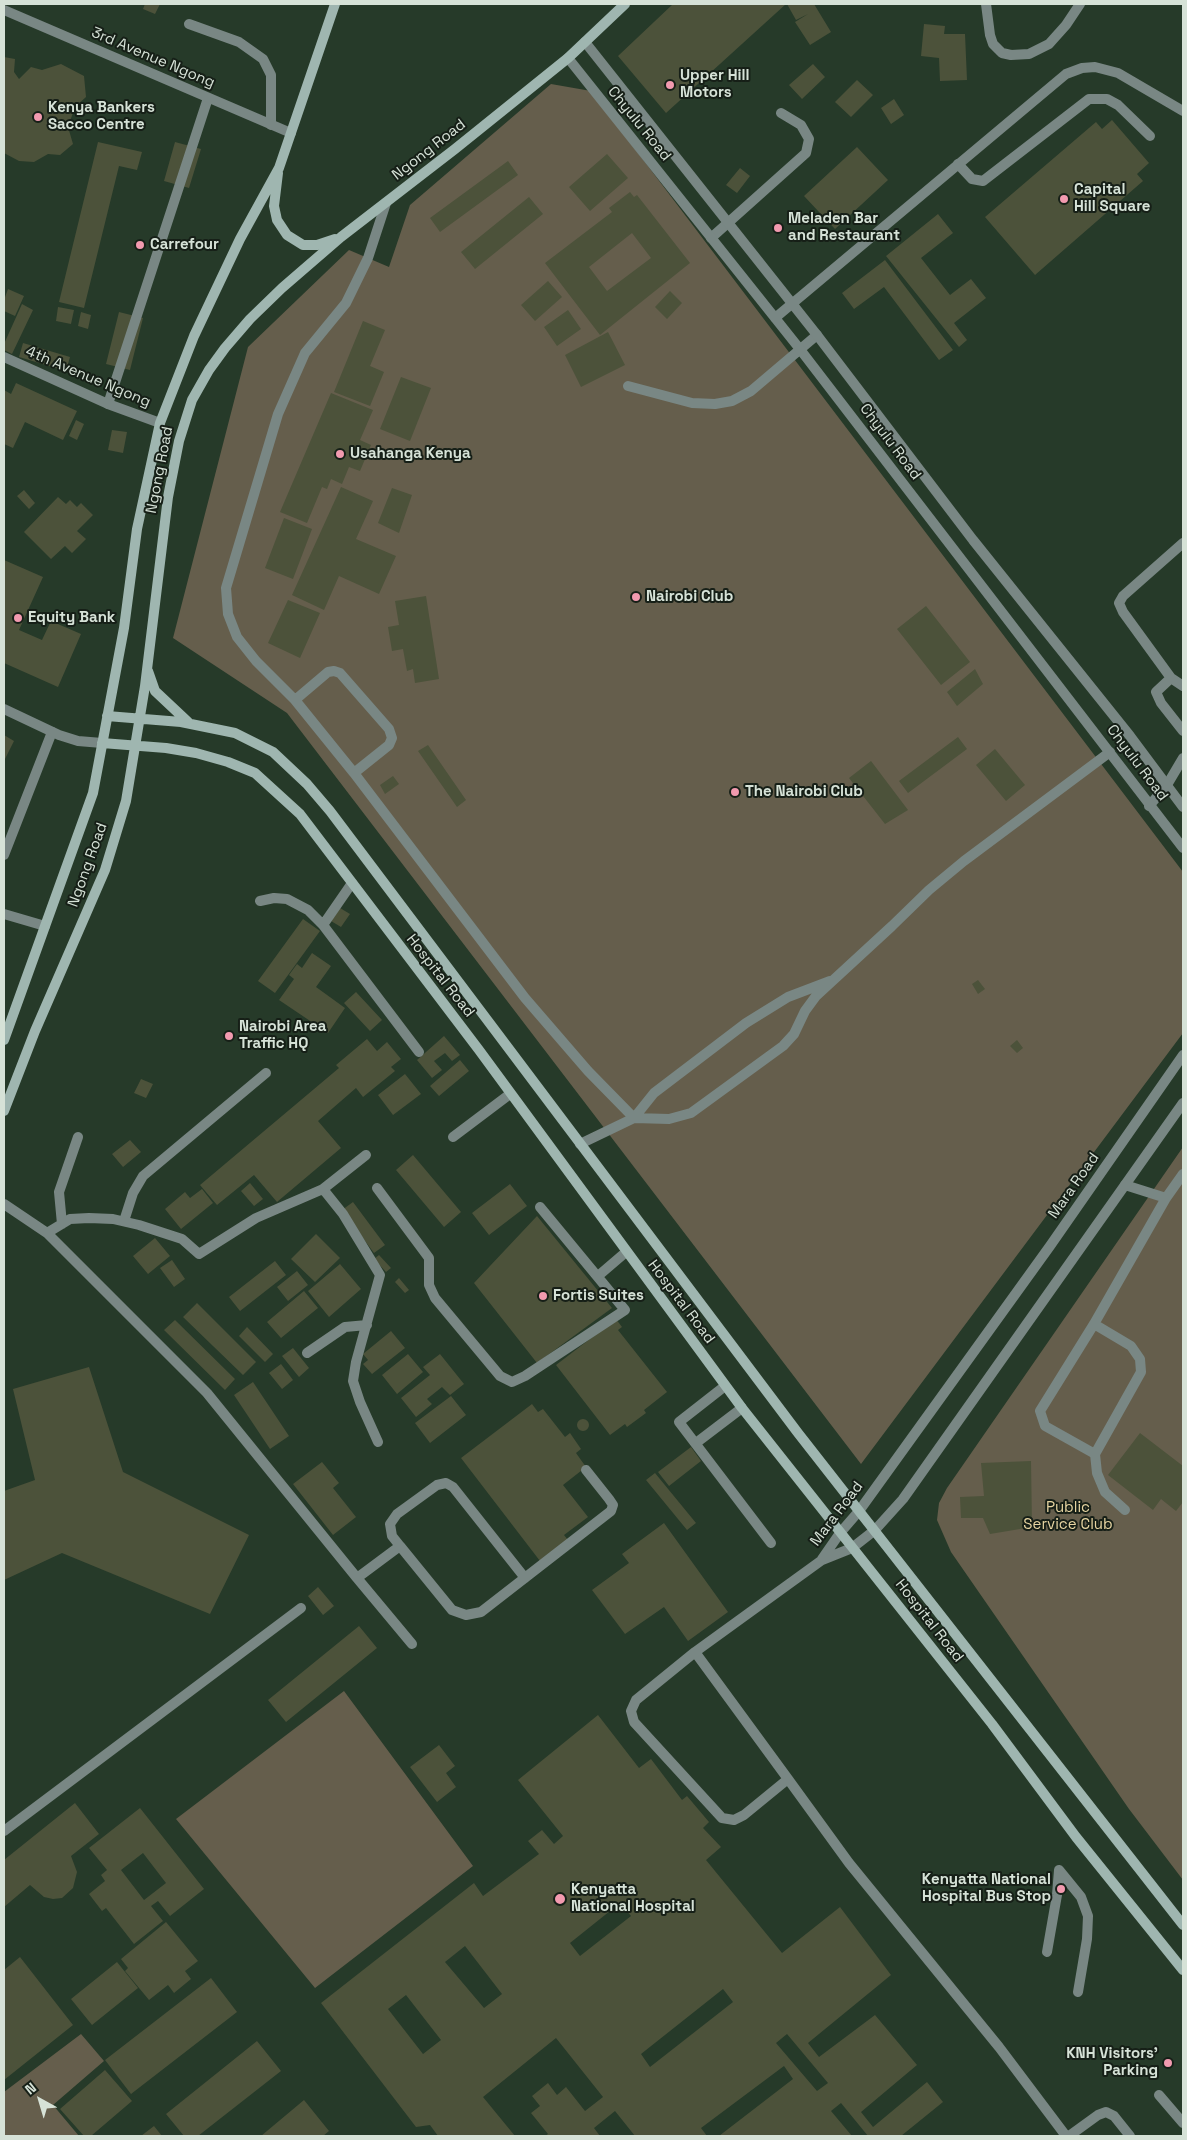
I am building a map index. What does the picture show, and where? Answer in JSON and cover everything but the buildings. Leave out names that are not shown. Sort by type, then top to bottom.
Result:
[{"type":"street","name":"Ngong Road","points":[[4,1040],[93,793],[122,635],[137,529],[160,423],[194,336],[240,239],[279,168],[335,4]]},
{"type":"street","name":"Ngong Road","points":[[4,1111],[36,1030],[105,870],[126,801],[147,668],[168,497],[179,441],[192,400],[209,370],[250,319],[341,237],[568,58],[626,4]]},
{"type":"street","points":[[986,4],[993,44],[1002,53],[1011,55],[1029,54],[1048,44],[1066,25],[1080,4]]},
{"type":"street","name":"3rd Avenue Ngong","points":[[4,10],[291,134]]},
{"type":"street","points":[[189,24],[239,42],[263,59],[271,75],[271,125]]},
{"type":"street","name":"Chyulu Road","points":[[585,42],[816,334],[973,540],[1124,728],[1183,807]]},
{"type":"street","name":"Chyulu Road","points":[[568,58],[799,348],[1183,848]]},
{"type":"street","points":[[775,318],[1066,74],[1082,68],[1095,67],[1118,73],[1183,111]]},
{"type":"street","points":[[108,404],[208,98]]},
{"type":"street","points":[[958,164],[972,179],[977,182],[983,181],[1089,99],[1107,99],[1118,105],[1150,136]]},
{"type":"street","points":[[711,238],[806,153],[809,139],[801,125],[781,113]]},
{"type":"street","points":[[279,168],[274,206],[278,220],[287,235],[303,245],[317,245],[341,237]]},
{"type":"street","points":[[386,203],[368,258],[346,303],[305,353],[278,414],[226,588],[228,614],[237,637],[256,661],[295,700],[354,773],[525,998],[588,1071],[634,1118],[669,1120],[691,1113],[784,1046],[794,1034],[805,1011],[816,996],[929,890],[964,861],[1110,752]]},
{"type":"street","points":[[628,386],[692,403],[714,404],[732,401],[751,391],[816,334]]},
{"type":"street","name":"4th Avenue Ngong","points":[[4,357],[108,404],[160,423]]},
{"type":"street","points":[[1183,543],[1123,596],[1119,603],[1122,612],[1171,678],[1183,686]]},
{"type":"street","points":[[147,668],[155,691],[188,722]]},
{"type":"street","points":[[295,700],[328,672],[334,671],[340,673],[389,729],[392,738],[388,745],[354,773]]},
{"type":"street","points":[[1171,678],[1156,692],[1161,703],[1183,731]]},
{"type":"street","points":[[4,709],[52,732],[78,741],[102,743]]},
{"type":"street","name":"Hospital Road","points":[[107,716],[139,720],[188,722],[236,733],[273,752],[307,784],[330,811],[859,1511],[1183,1925]]},
{"type":"street","points":[[4,855],[52,732]]},
{"type":"street","name":"Hospital Road","points":[[102,743],[166,748],[196,753],[228,762],[255,773],[300,814],[510,1094],[725,1386],[992,1724],[1076,1837],[1183,1970]]},
{"type":"street","points":[[1149,806],[1167,785],[1183,758]]},
{"type":"street","points":[[323,925],[352,883]]},
{"type":"street","points":[[260,902],[274,898],[287,899],[308,910],[323,925],[419,1052]]},
{"type":"street","points":[[4,914],[45,926]]},
{"type":"street","points":[[580,1144],[634,1118],[654,1093],[746,1023],[788,997],[833,980]]},
{"type":"street","name":"Mara Road","points":[[822,1560],[1050,1246],[1183,1055]]},
{"type":"street","points":[[124,1221],[133,1193],[143,1176],[266,1073]]},
{"type":"street","points":[[453,1136],[510,1094]]},
{"type":"street","name":"Mara Road","points":[[822,1560],[852,1548],[875,1530],[904,1499],[1183,1104]]},
{"type":"street","points":[[62,1224],[59,1192],[78,1137]]},
{"type":"street","points":[[47,1233],[70,1219],[89,1218],[124,1221],[139,1224],[182,1240],[199,1254],[256,1218],[322,1189],[366,1155]]},
{"type":"street","points":[[1095,1454],[1045,1426],[1040,1411],[1094,1324],[1166,1198],[1183,1174]]},
{"type":"street","points":[[1125,1185],[1166,1198]]},
{"type":"street","points":[[377,1188],[429,1258],[429,1285],[435,1298],[500,1376],[512,1382],[525,1376],[625,1310],[540,1207]]},
{"type":"street","points":[[322,1189],[343,1214],[380,1276],[356,1362],[353,1381],[378,1442]]},
{"type":"street","points":[[4,1204],[47,1233],[207,1393],[412,1644]]},
{"type":"street","points":[[598,1276],[626,1252]]},
{"type":"street","points":[[1094,1324],[1131,1346],[1140,1359],[1141,1372],[1095,1454],[1097,1472],[1105,1492],[1125,1510]]},
{"type":"street","points":[[307,1353],[345,1327],[367,1325]]},
{"type":"street","points":[[725,1386],[679,1422],[770,1543]]},
{"type":"street","points":[[696,1443],[742,1408]]},
{"type":"street","points":[[525,1578],[452,1487],[446,1483],[437,1484],[397,1514],[390,1524],[392,1536],[452,1610],[466,1615],[481,1612],[612,1511],[613,1505],[586,1470]]},
{"type":"street","points":[[357,1578],[400,1546]]},
{"type":"street","points":[[788,1779],[744,1815],[734,1820],[722,1818],[634,1722],[632,1711],[636,1700],[695,1652],[822,1560]]},
{"type":"street","points":[[4,1831],[301,1608]]},
{"type":"street","points":[[695,1652],[849,1863],[1068,2136],[1098,2115],[1106,2112],[1114,2116],[1130,2136]]},
{"type":"street","points":[[1047,1952],[1057,1895],[1059,1870],[1081,1897],[1088,1916],[1078,1992]]},
{"type":"street","points":[[1159,2095],[1183,2123]]},
{"type":"green space","name":"The Nairobi Club","points":[[551,84],[591,91],[1183,872],[1183,1033],[861,1464],[287,713],[173,638],[248,347],[349,250],[389,267],[410,205]]},
{"type":"green space","name":"Public Service Club","points":[[1183,1147],[1183,1880],[1129,1809],[951,1552],[937,1520],[939,1503],[947,1488]]},
{"type":"green space","points":[[344,1691],[473,1866],[315,1988],[176,1819]]},
{"type":"green space","points":[[81,2034],[104,2061],[53,2105],[79,2136],[4,2136],[4,2092]]},
{"type":"place","name":"Upper Hill Motors","points":[[670,85]]},
{"type":"place","name":"Kenya Bankers Sacco Centre","points":[[38,117]]},
{"type":"place","name":"Capital Hill Square","points":[[1064,199]]},
{"type":"place","name":"Meladen Bar and Restaurant","points":[[778,228]]},
{"type":"place","name":"Carrefour","points":[[140,245]]},
{"type":"place","name":"Usahanga Kenya","points":[[340,454]]},
{"type":"place","name":"Nairobi Club","points":[[636,597]]},
{"type":"place","name":"Equity Bank","points":[[18,618]]},
{"type":"place","name":"The Nairobi Club","points":[[735,792]]},
{"type":"place","name":"Nairobi Area Traffic HQ","points":[[229,1036]]},
{"type":"place","name":"Fortis Suites","points":[[543,1296]]},
{"type":"place","name":"Kenyatta National Hospital Bus Stop","points":[[1061,1889]]},
{"type":"place","name":"Kenyatta National Hospital","points":[[560,1899]]},
{"type":"place","name":"KNH Visitors' Parking","points":[[1168,2063]]}]
